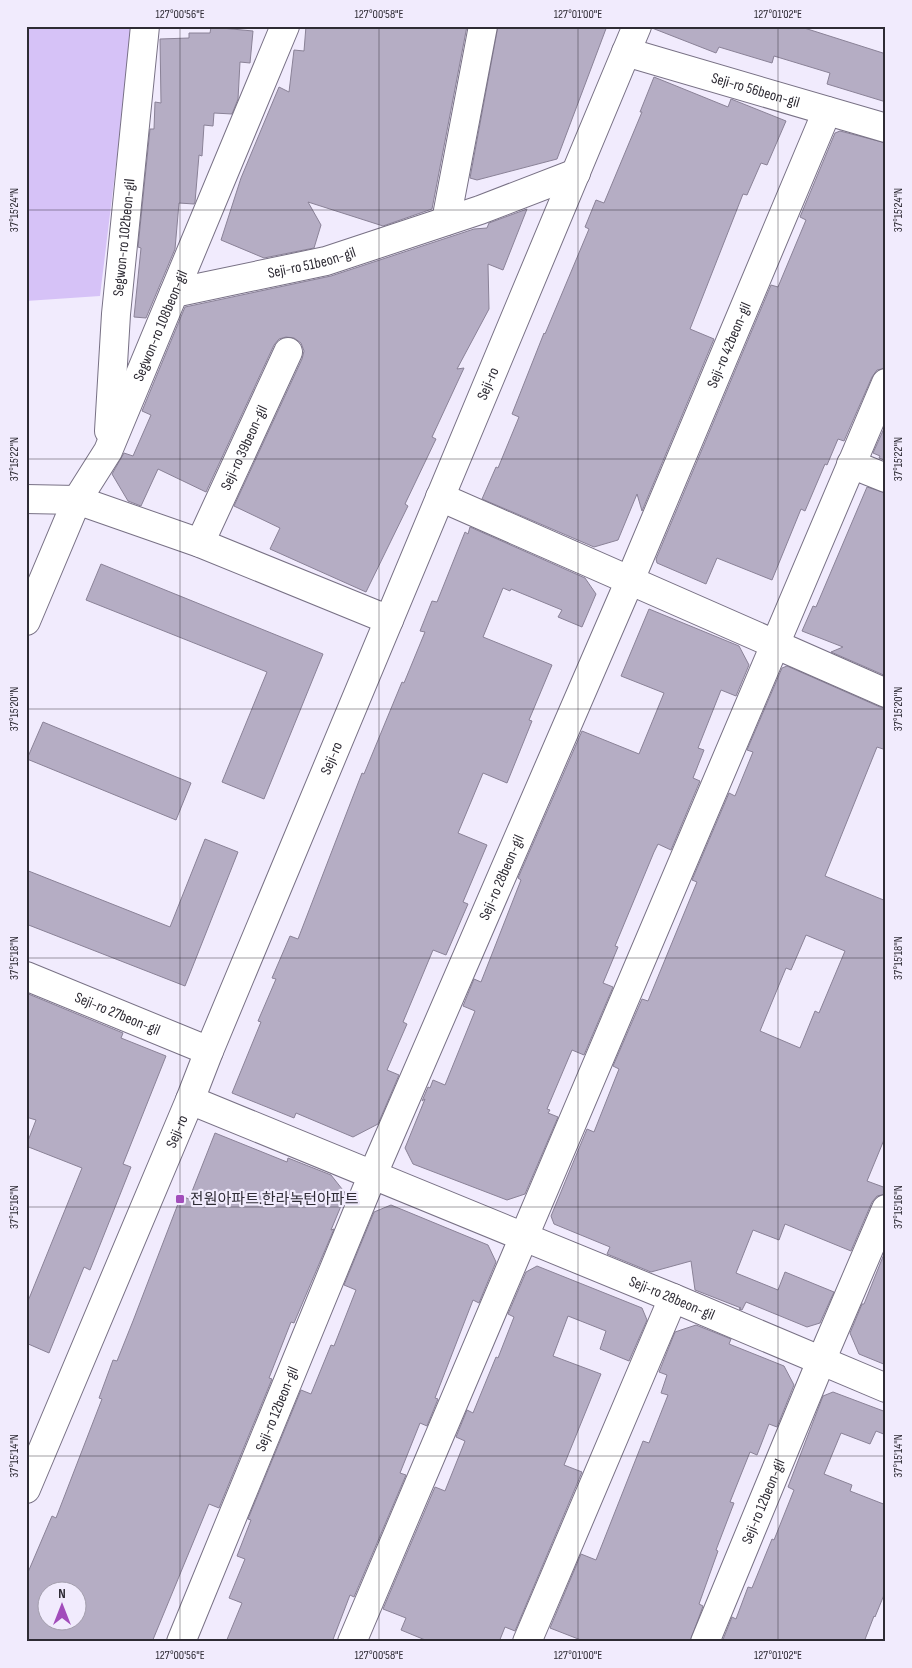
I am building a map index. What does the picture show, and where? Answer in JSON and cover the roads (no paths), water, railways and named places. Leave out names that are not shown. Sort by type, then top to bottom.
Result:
[{"type":"street","name":"Segwon-ro 102beon-gil","points":[[108,451],[116,314],[145,26]]},
{"type":"street","name":"Segwon-ro 108beon-gil","points":[[26,621],[77,500],[108,451],[285,26]]},
{"type":"street","points":[[446,221],[483,26]]},
{"type":"street","name":"Seji-ro","points":[[26,1489],[637,26]]},
{"type":"street","name":"Seji-ro 56beon-gil","points":[[626,52],[886,128]]},
{"type":"street","name":"Seji-ro 42beon-gil","points":[[630,580],[827,111]]},
{"type":"street","name":"Seji-ro 51beon-gil","points":[[174,293],[326,260],[480,210],[576,173]]},
{"type":"street","name":"Seji-ro 39beon-gil","points":[[200,543],[288,352]]},
{"type":"street","points":[[352,1642],[886,383]]},
{"type":"street","points":[[851,464],[886,478]]},
{"type":"street","points":[[440,497],[886,693]]},
{"type":"street","points":[[26,499],[77,500],[200,543],[389,620]]},
{"type":"street","name":"Seji-ro 28beon-gil","points":[[373,1174],[630,580]]},
{"type":"street","name":"Seji-ro 27beon-gil","points":[[26,976],[209,1051]]},
{"type":"street","name":"Seji-ro 28beon-gil","points":[[190,1100],[674,1298],[886,1388]]},
{"type":"street","name":"Seji-ro 12beon-gil","points":[[181,1642],[373,1174]]},
{"type":"street","points":[[821,1361],[886,1209]]},
{"type":"street","points":[[527,1642],[674,1298]]},
{"type":"street","name":"Seji-ro 12beon-gil","points":[[706,1642],[821,1361]]},
{"type":"place","name":"전원아파트.한라녹턴아파트","points":[[180,1199]]}]
